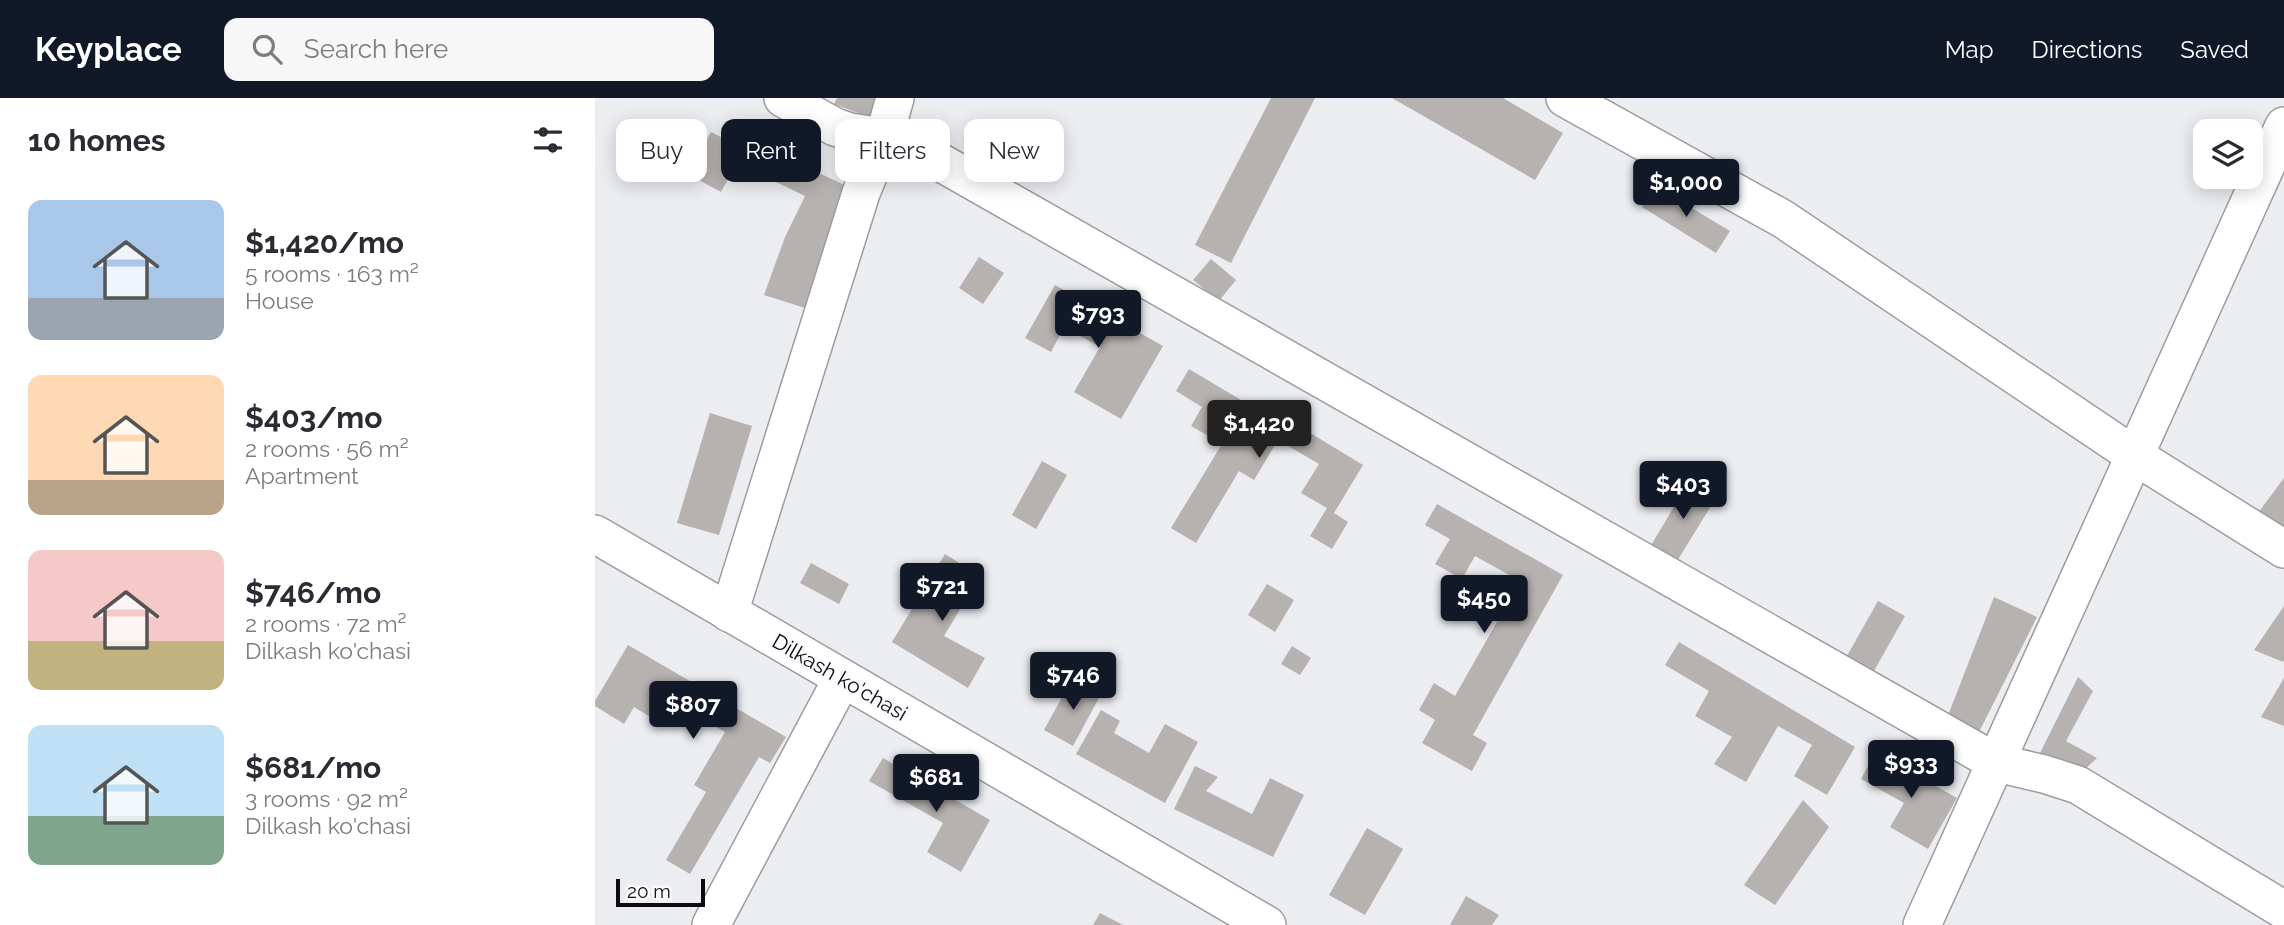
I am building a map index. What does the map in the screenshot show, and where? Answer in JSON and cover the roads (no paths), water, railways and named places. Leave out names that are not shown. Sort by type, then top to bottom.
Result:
[{"type":"street","points":[[783,98],[835,127]]},
{"type":"street","points":[[889,119],[895,98]]},
{"type":"street","points":[[1565,98],[1783,219],[2135,456],[2284,549]]},
{"type":"street","points":[[1922,925],[2135,456],[2273,180],[2284,126]]},
{"type":"street","points":[[950,168],[1997,763],[2078,785],[2284,910]]},
{"type":"street","points":[[729,613],[865,182]]},
{"type":"street","name":"Dilkash ko'chasi","points":[[595,534],[1267,925]]},
{"type":"street","points":[[711,925],[842,679]]}]
